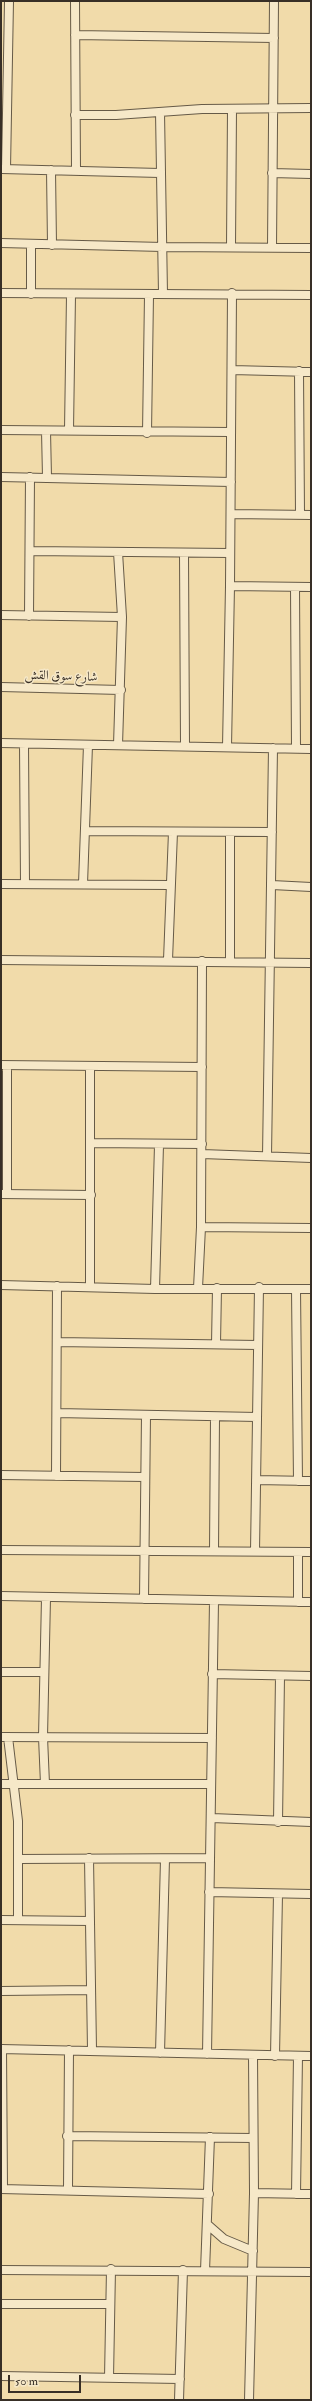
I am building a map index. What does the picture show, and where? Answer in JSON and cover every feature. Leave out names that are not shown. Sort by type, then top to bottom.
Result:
[{"type":"street","points":[[9,1],[4,169],[160,173]]},
{"type":"street","points":[[75,1],[76,170]]},
{"type":"street","points":[[272,247],[274,1]]},
{"type":"street","points":[[75,35],[274,38]]},
{"type":"street","points":[[75,115],[116,115],[232,109],[311,108]]},
{"type":"street","points":[[231,247],[232,109]]},
{"type":"street","points":[[160,112],[163,294]]},
{"type":"street","points":[[51,170],[52,245]]},
{"type":"street","points":[[272,173],[311,174]]},
{"type":"street","points":[[1,243],[163,247],[311,248]]},
{"type":"street","points":[[31,244],[31,294]]},
{"type":"street","points":[[1,293],[71,295],[311,295]]},
{"type":"street","points":[[227,747],[231,514],[230,432],[232,294]]},
{"type":"street","points":[[69,430],[71,295]]},
{"type":"street","points":[[147,433],[149,295]]},
{"type":"street","points":[[232,370],[311,372]]},
{"type":"street","points":[[299,371],[300,515]]},
{"type":"street","points":[[1,430],[69,430],[147,433],[230,432]]},
{"type":"street","points":[[46,431],[47,477]]},
{"type":"street","points":[[1,477],[231,482]]},
{"type":"street","points":[[29,616],[30,477]]},
{"type":"street","points":[[231,514],[311,515]]},
{"type":"street","points":[[30,551],[230,554]]},
{"type":"street","points":[[118,552],[122,617],[121,690],[118,745]]},
{"type":"street","points":[[184,553],[186,746]]},
{"type":"street","points":[[230,586],[311,587]]},
{"type":"street","points":[[294,587],[296,748]]},
{"type":"street","points":[[1,616],[122,617]]},
{"type":"street","name":"شارع سوق القش","points":[[1,687],[121,690]]},
{"type":"street","points":[[1,743],[311,749]]},
{"type":"street","points":[[24,744],[25,884]]},
{"type":"street","points":[[83,884],[88,745]]},
{"type":"street","points":[[267,1156],[273,748]]},
{"type":"street","points":[[86,831],[272,832]]},
{"type":"street","points":[[168,960],[173,832]]},
{"type":"street","points":[[230,832],[230,962]]},
{"type":"street","points":[[1,884],[170,885]]},
{"type":"street","points":[[272,886],[311,887]]},
{"type":"street","points":[[1,960],[168,960],[311,963]]},
{"type":"street","points":[[198,1288],[202,1154],[202,961]]},
{"type":"street","points":[[91,1195],[4,1194],[4,1065],[202,1067]]},
{"type":"street","points":[[90,1067],[92,1143],[90,1287]]},
{"type":"street","points":[[92,1143],[159,1145],[202,1144]]},
{"type":"street","points":[[155,1289],[159,1145]]},
{"type":"street","points":[[202,1154],[311,1158]]},
{"type":"street","points":[[201,1227],[311,1228]]},
{"type":"street","points":[[1,1285],[155,1289],[259,1287],[311,1289]]},
{"type":"street","points":[[56,1476],[57,1286]]},
{"type":"street","points":[[255,1551],[259,1287]]},
{"type":"street","points":[[216,1344],[217,1288]]},
{"type":"street","points":[[296,1289],[298,1481]]},
{"type":"street","points":[[57,1342],[258,1345]]},
{"type":"street","points":[[57,1413],[257,1417]]},
{"type":"street","points":[[144,1599],[146,1415]]},
{"type":"street","points":[[214,1551],[215,1417]]},
{"type":"street","points":[[1,1474],[145,1477]]},
{"type":"street","points":[[256,1480],[311,1481]]},
{"type":"street","points":[[1,1550],[311,1552]]},
{"type":"street","points":[[298,1552],[298,1602]]},
{"type":"street","points":[[1,1596],[311,1602]]},
{"type":"street","points":[[45,1784],[43,1737],[46,1598]]},
{"type":"street","points":[[207,2054],[209,1892],[212,1818],[212,1674],[214,1601]]},
{"type":"street","points":[[1,1672],[44,1672]]},
{"type":"street","points":[[212,1674],[311,1676]]},
{"type":"street","points":[[278,1822],[280,1676]]},
{"type":"street","points":[[18,1920],[18,1821],[14,1784],[5,1737],[212,1738]]},
{"type":"street","points":[[1,1784],[212,1784]]},
{"type":"street","points":[[212,1818],[278,1822],[311,1822]]},
{"type":"street","points":[[89,1858],[92,2050]]},
{"type":"street","points":[[18,1859],[210,1858]]},
{"type":"street","points":[[160,2053],[165,1859]]},
{"type":"street","points":[[209,1892],[311,1894]]},
{"type":"street","points":[[275,2056],[278,1894]]},
{"type":"street","points":[[1,1920],[90,1921]]},
{"type":"street","points":[[1,1991],[90,1990]]},
{"type":"street","points":[[210,2194],[2,2189],[2,2049],[311,2056]]},
{"type":"street","points":[[68,2190],[67,2136],[69,2050]]},
{"type":"street","points":[[249,2400],[254,2193],[253,2055]]},
{"type":"street","points":[[296,2194],[298,2056]]},
{"type":"street","points":[[67,2136],[253,2138]]},
{"type":"street","points":[[205,2271],[210,2194],[210,2137]]},
{"type":"street","points":[[254,2193],[311,2194]]},
{"type":"street","points":[[208,2225],[224,2239],[253,2251]]},
{"type":"street","points":[[1,2270],[110,2269],[311,2272]]},
{"type":"street","points":[[109,2378],[110,2269]]},
{"type":"street","points":[[179,2400],[183,2270]]},
{"type":"street","points":[[1,2304],[110,2304]]},
{"type":"street","points":[[1,2376],[180,2379]]}]
